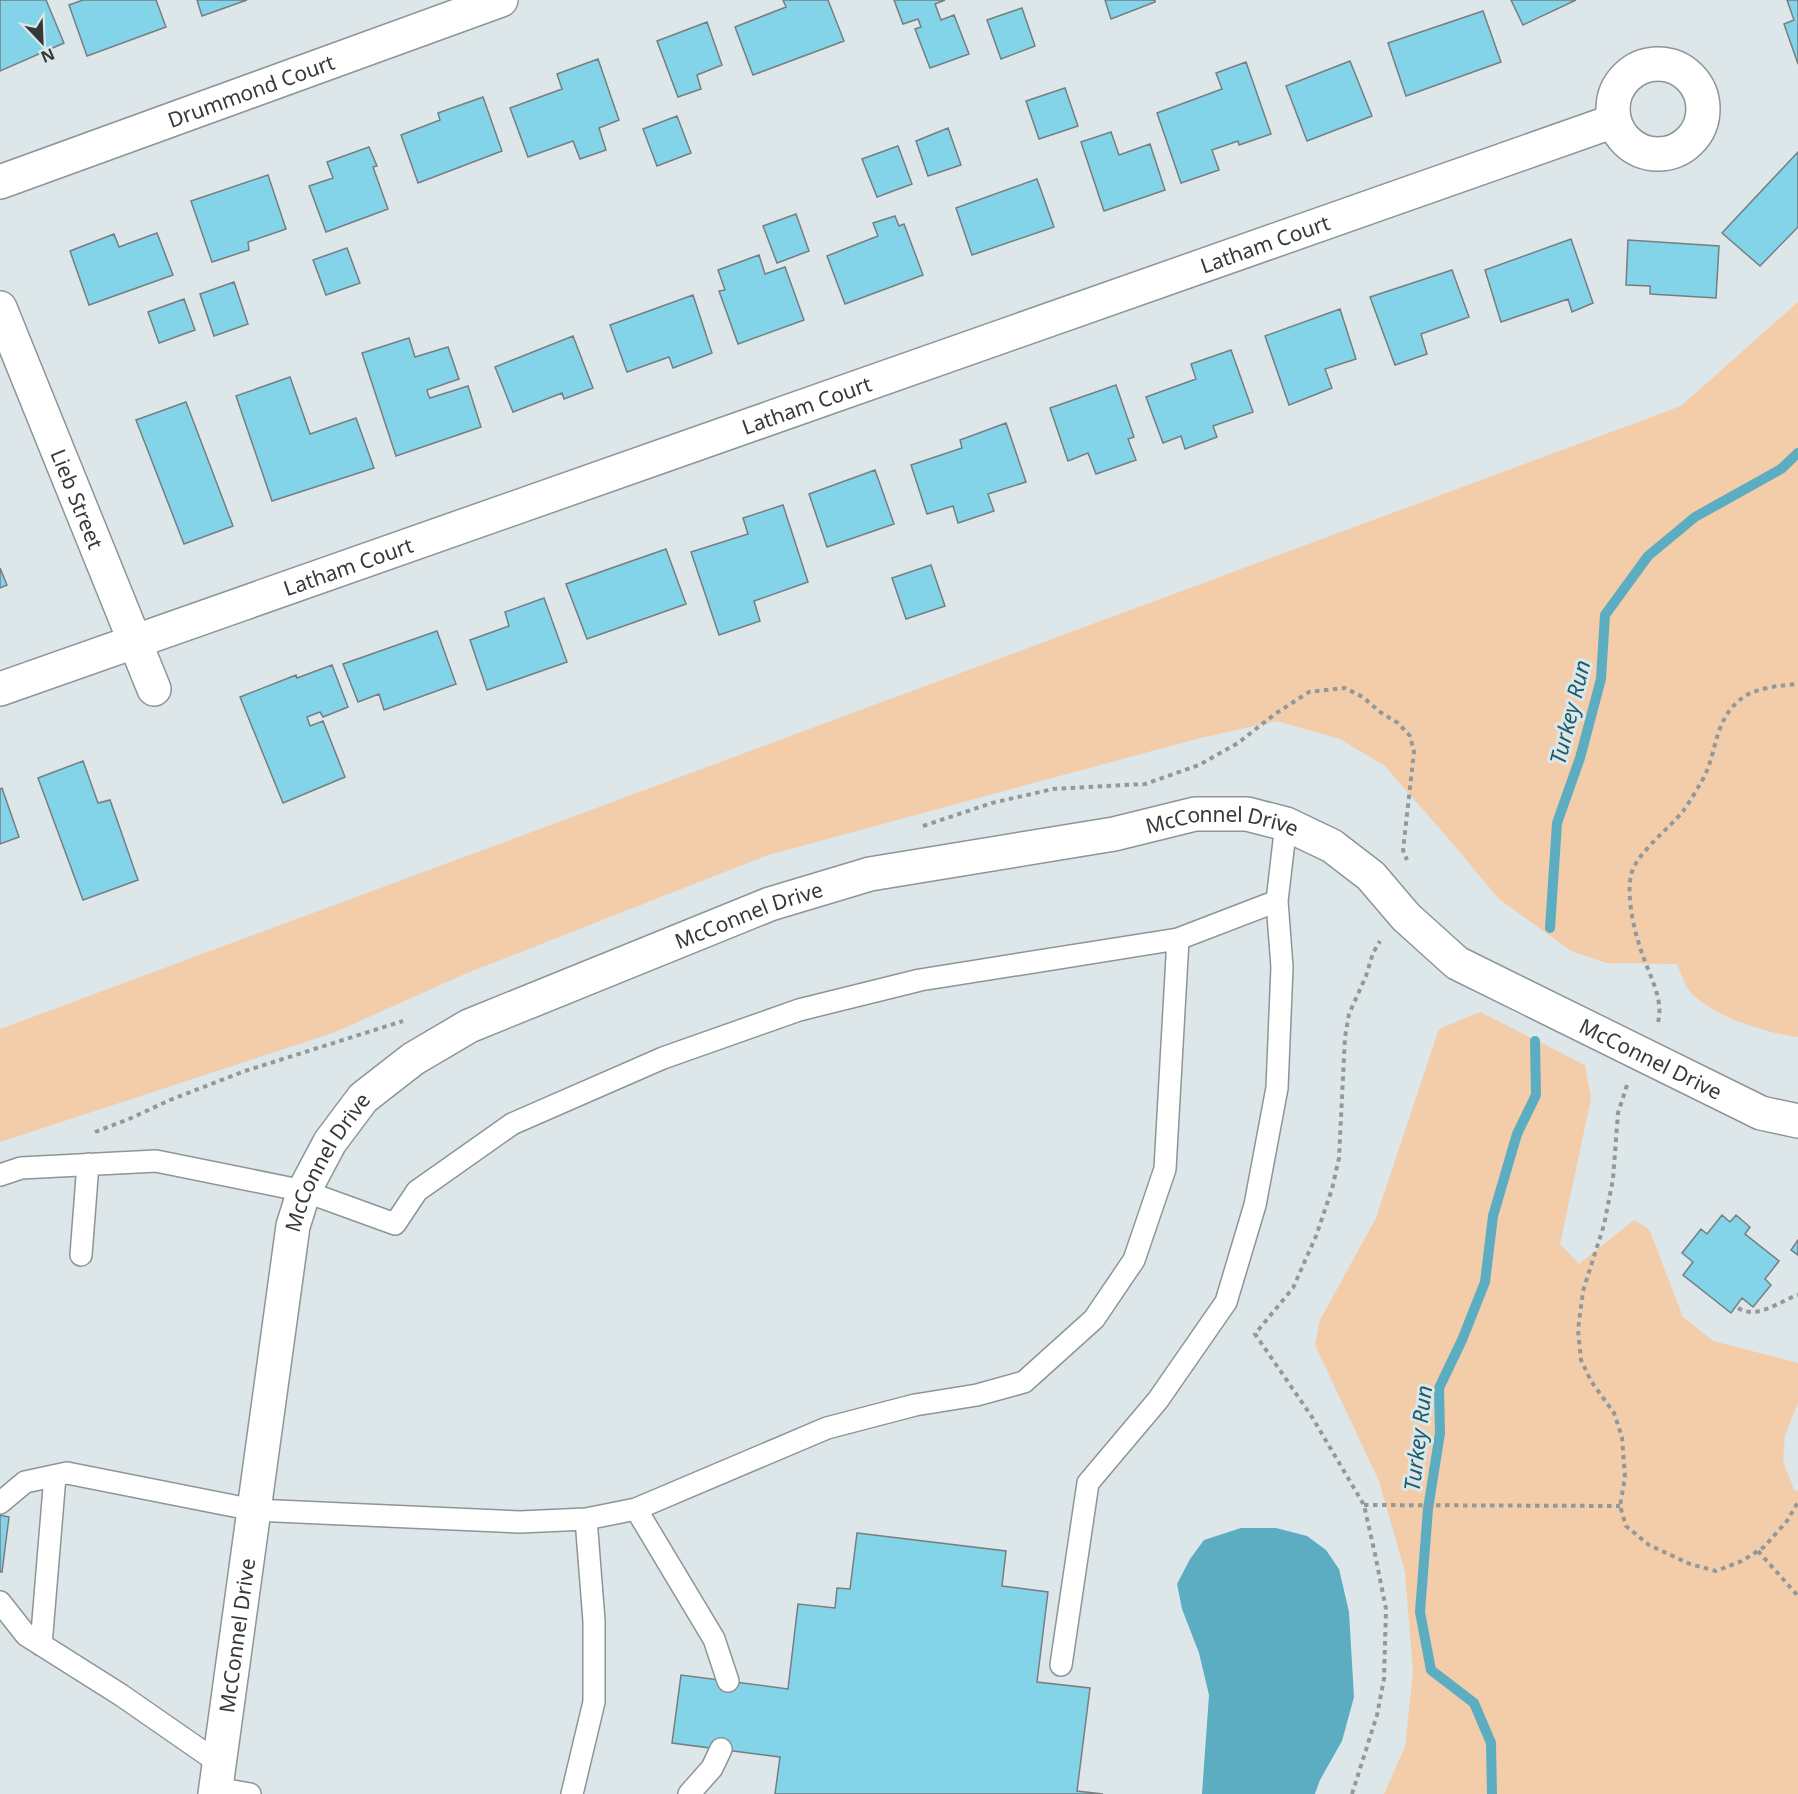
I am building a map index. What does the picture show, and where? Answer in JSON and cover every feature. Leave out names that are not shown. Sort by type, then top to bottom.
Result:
[{"type":"street","name":"Drummond Court","points":[[0,182],[501,0]]},
{"type":"street","name":"Latham Court","points":[[0,689],[1614,121]]},
{"type":"street","name":"Lieb Street","points":[[0,308],[154,689]]},
{"type":"street","name":"McConnel Drive","points":[[216,1782],[293,1226],[304,1191],[330,1142],[363,1098],[413,1059],[470,1026],[770,904],[870,874],[1114,834],[1195,814],[1247,814],[1286,824],[1332,846],[1371,876],[1406,917],[1457,963],[1761,1113],[1798,1121]]},
{"type":"lane","points":[[1061,1665],[1088,1483],[1158,1400],[1226,1302],[1255,1205],[1277,1088],[1282,968],[1276,901],[1286,824]]},
{"type":"lane","points":[[0,1175],[21,1168],[156,1161],[304,1191],[395,1224],[417,1191],[512,1124],[663,1058],[799,1010],[920,980],[1178,939],[1276,901]]},
{"type":"lane","points":[[0,1503],[26,1482],[67,1473],[254,1510],[520,1522],[586,1519],[636,1509],[827,1428],[915,1404],[977,1395],[1024,1382],[1094,1319],[1134,1260],[1166,1169],[1178,939]]},
{"type":"lane","points":[[81,1255],[88,1164]]},
{"type":"lane","points":[[41,1645],[55,1476]]},
{"type":"lane","points":[[636,1509],[714,1639],[728,1681]]},
{"type":"lane","points":[[572,1794],[594,1702],[594,1621],[586,1519]]},
{"type":"lane","points":[[0,1602],[26,1635],[121,1695],[216,1782],[250,1794]]},
{"type":"lane","points":[[689,1794],[712,1768],[721,1749]]},
{"type":"path","points":[[1798,684],[1779,686],[1745,696],[1722,719],[1702,781],[1682,812],[1646,850],[1631,874],[1631,914],[1641,952],[1655,987],[1660,1014],[1655,1031],[1627,1083],[1618,1113],[1613,1179],[1604,1225],[1583,1291],[1578,1330],[1581,1360],[1591,1381],[1614,1413],[1622,1437],[1626,1477],[1620,1506],[1626,1526],[1649,1545],[1690,1564],[1716,1571],[1742,1561],[1758,1551],[1787,1521],[1798,1502]]},
{"type":"path","points":[[916,828],[992,803],[1053,789],[1145,784],[1199,765],[1238,743],[1275,714],[1309,692],[1345,688],[1364,698],[1380,712],[1398,723],[1410,736],[1414,752],[1403,850],[1409,865]]},
{"type":"path","points":[[1352,1794],[1377,1715],[1384,1679],[1386,1609],[1364,1505],[1318,1427],[1256,1334],[1293,1288],[1326,1208],[1339,1158],[1345,1037],[1349,1014],[1366,976],[1373,952],[1384,934],[1406,917]]},
{"type":"path","points":[[85,1135],[245,1071],[407,1019]]},
{"type":"path","points":[[1738,1308],[1744,1312],[1761,1312],[1780,1301],[1798,1295]]},
{"type":"path","points":[[1364,1505],[1620,1506]]},
{"type":"path","points":[[1758,1551],[1798,1596]]},
{"type":"shaded area","points":[[1798,302],[1798,1037],[1741,1023],[1701,1002],[1691,993],[1677,964],[1607,963],[1571,951],[1499,899],[1385,766],[1340,739],[1277,721],[1200,738],[768,855],[467,973],[333,1033],[0,1142],[0,1029],[1681,406]]},
{"type":"shaded area","points":[[1480,1012],[1585,1065],[1591,1099],[1560,1244],[1579,1264],[1634,1220],[1649,1229],[1683,1317],[1713,1341],[1798,1363],[1798,1403],[1785,1435],[1783,1461],[1794,1490],[1798,1491],[1798,1794],[1384,1794],[1405,1747],[1413,1672],[1405,1572],[1379,1481],[1315,1345],[1320,1320],[1376,1218],[1439,1029]]},
{"type":"water","points":[[1241,1528],[1276,1528],[1307,1536],[1326,1550],[1339,1569],[1349,1612],[1354,1697],[1342,1741],[1320,1780],[1315,1794],[1202,1794],[1209,1695],[1199,1653],[1182,1609],[1177,1584],[1190,1559],[1204,1540]]},
{"type":"building","points":[[0,0],[46,0],[64,43],[0,71]]},
{"type":"building","points":[[83,0],[156,0],[166,27],[87,56],[69,5]]},
{"type":"building","points":[[197,0],[247,0],[202,16]]},
{"type":"building","points":[[783,0],[828,0],[844,41],[753,75],[735,27],[786,7]]},
{"type":"building","points":[[894,0],[945,0],[935,4],[941,20],[954,15],[969,54],[930,68],[915,29],[921,27],[918,19],[903,24]]},
{"type":"building","points":[[1105,0],[1155,0],[1155,2],[1111,19]]},
{"type":"building","points":[[1511,0],[1576,0],[1523,25]]},
{"type":"building","points":[[1787,0],[1798,0],[1798,64],[1784,24],[1794,20]]},
{"type":"building","points":[[1022,8],[1035,46],[1001,59],[987,20]]},
{"type":"building","points":[[1483,11],[1501,62],[1406,96],[1388,43]]},
{"type":"building","points":[[707,22],[722,65],[697,75],[701,89],[678,97],[657,41]]},
{"type":"building","points":[[598,59],[619,120],[599,128],[606,150],[580,159],[573,141],[528,157],[510,108],[562,89],[557,74]]},
{"type":"building","points":[[1350,61],[1372,116],[1307,141],[1286,86]]},
{"type":"building","points":[[1246,62],[1271,134],[1239,145],[1238,141],[1212,150],[1219,170],[1181,183],[1157,113],[1222,89],[1216,73]]},
{"type":"building","points":[[1065,88],[1078,126],[1039,139],[1026,101]]},
{"type":"building","points":[[483,97],[502,151],[418,183],[401,135],[440,120],[438,113]]},
{"type":"building","points":[[677,116],[691,153],[657,166],[643,129]]},
{"type":"building","points":[[948,128],[961,165],[928,176],[916,141]]},
{"type":"building","points":[[1111,132],[1119,155],[1150,144],[1165,190],[1104,211],[1081,142]]},
{"type":"building","points":[[898,146],[912,184],[877,197],[862,159]]},
{"type":"building","points":[[369,147],[377,166],[373,167],[388,209],[326,232],[309,186],[333,178],[327,162]]},
{"type":"building","points":[[1798,152],[1798,227],[1760,266],[1722,233]]},
{"type":"building","points":[[268,175],[286,229],[248,242],[249,250],[212,262],[191,201]]},
{"type":"building","points":[[1037,179],[1054,227],[972,255],[956,208]]},
{"type":"building","points":[[796,214],[809,251],[777,263],[763,226]]},
{"type":"building","points":[[895,216],[899,226],[904,224],[923,275],[845,304],[827,256],[878,236],[873,223]]},
{"type":"building","points":[[157,233],[173,275],[89,305],[70,251],[114,234],[119,247]]},
{"type":"building","points":[[1571,239],[1593,303],[1572,312],[1568,299],[1501,322],[1485,270]]},
{"type":"building","points":[[1628,240],[1719,246],[1716,298],[1650,294],[1650,286],[1626,285]]},
{"type":"building","points":[[347,248],[360,283],[326,295],[313,260]]},
{"type":"building","points":[[759,255],[765,274],[785,267],[804,320],[738,344],[719,291],[725,290],[718,270]]},
{"type":"building","points":[[1452,270],[1469,317],[1421,334],[1427,354],[1395,365],[1370,297]]},
{"type":"building","points":[[234,282],[248,324],[214,336],[200,294]]},
{"type":"building","points":[[693,295],[712,353],[673,368],[669,357],[627,372],[610,325]]},
{"type":"building","points":[[184,299],[195,330],[159,343],[148,312]]},
{"type":"building","points":[[1340,309],[1356,359],[1325,369],[1332,388],[1289,405],[1265,336]]},
{"type":"building","points":[[573,336],[593,388],[564,399],[562,393],[513,412],[495,367]]},
{"type":"building","points":[[409,338],[415,357],[448,347],[459,379],[427,390],[428,394],[430,398],[468,386],[481,427],[396,456],[362,353]]},
{"type":"building","points":[[1231,350],[1253,412],[1213,426],[1217,437],[1185,449],[1181,436],[1163,443],[1146,397],[1196,379],[1191,364]]},
{"type":"building","points":[[290,377],[310,434],[356,418],[374,468],[272,501],[236,396]]},
{"type":"building","points":[[1116,385],[1134,437],[1128,439],[1136,460],[1096,474],[1088,453],[1068,461],[1050,408]]},
{"type":"building","points":[[186,402],[233,526],[184,544],[136,420]]},
{"type":"building","points":[[1006,423],[1026,482],[988,494],[994,511],[958,523],[953,506],[927,514],[911,465],[962,448],[960,440]]},
{"type":"building","points":[[875,470],[894,524],[827,547],[809,494]]},
{"type":"building","points":[[783,505],[808,582],[754,601],[760,621],[719,635],[691,552],[748,534],[743,518]]},
{"type":"building","points":[[666,549],[686,604],[587,639],[566,584]]},
{"type":"building","points":[[931,565],[945,606],[906,619],[892,578]]},
{"type":"building","points":[[0,568],[7,585],[0,588]]},
{"type":"building","points":[[544,598],[567,662],[487,690],[470,640],[509,626],[505,612]]},
{"type":"building","points":[[437,631],[456,684],[384,710],[379,694],[358,702],[343,664]]},
{"type":"building","points":[[332,665],[348,707],[323,717],[320,712],[307,717],[310,726],[323,721],[345,777],[283,803],[240,697],[296,675],[297,678]]},
{"type":"building","points":[[83,761],[98,803],[110,800],[138,880],[83,900],[38,778]]},
{"type":"building","points":[[2,788],[19,837],[0,844],[0,789]]},
{"type":"building","points":[[1722,1215],[1730,1222],[1736,1215],[1750,1227],[1745,1234],[1779,1261],[1765,1279],[1771,1285],[1753,1307],[1742,1298],[1731,1313],[1683,1275],[1693,1262],[1682,1253],[1701,1229],[1707,1234]]},
{"type":"building","points":[[1798,1240],[1798,1255],[1791,1250]]},
{"type":"building","points":[[0,1515],[9,1517],[2,1572],[0,1572]]},
{"type":"building","points":[[857,1533],[1006,1551],[1002,1586],[1048,1592],[1037,1682],[1090,1688],[1077,1791],[1103,1794],[775,1794],[780,1757],[672,1743],[681,1675],[788,1689],[798,1604],[835,1608],[837,1588],[850,1589]]},
{"type":"waterway","name":"Turkey Run","points":[[1550,928],[1557,823],[1580,758],[1601,679],[1605,615],[1648,556],[1695,517],[1781,469],[1798,453]]},
{"type":"waterway","name":"Turkey Run","points":[[1492,1794],[1491,1743],[1474,1703],[1431,1670],[1420,1612],[1428,1509],[1440,1433],[1439,1388],[1462,1340],[1485,1282],[1493,1216],[1517,1134],[1536,1095],[1535,1041]]}]
